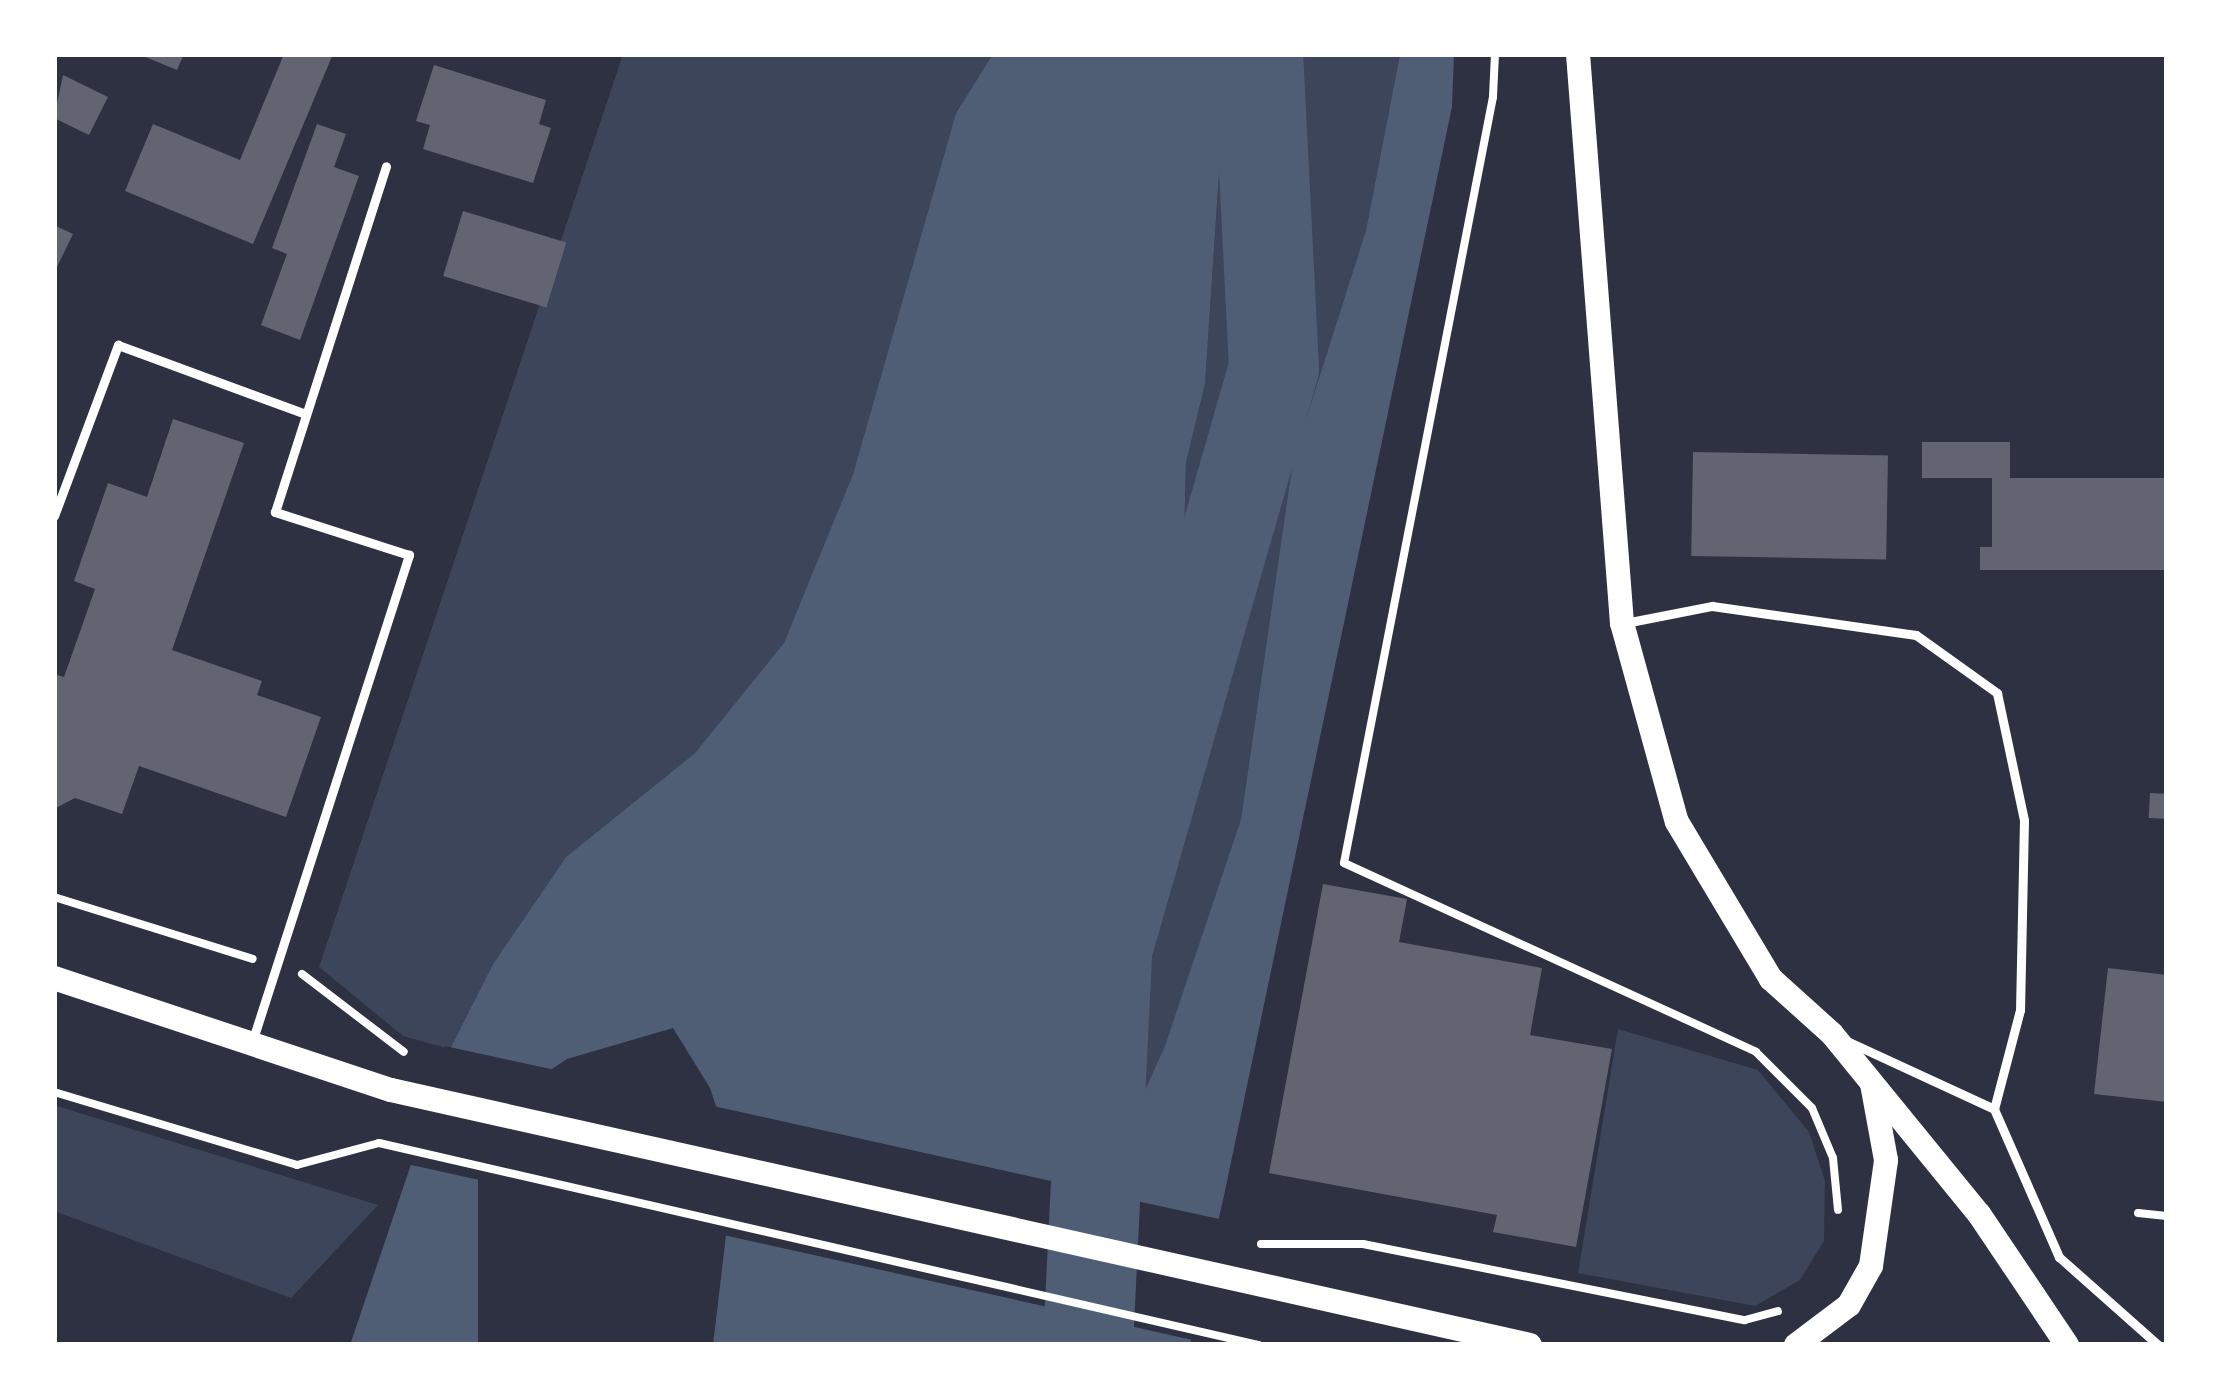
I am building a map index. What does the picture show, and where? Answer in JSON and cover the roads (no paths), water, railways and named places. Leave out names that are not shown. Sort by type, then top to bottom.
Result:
[{"type":"main road","points":[[1577,54],[1622,623],[1677,822],[1771,979],[1832,1034],[1979,1214],[2067,1345]]},
{"type":"main road","points":[[54,978],[391,1090],[1530,1345]]},
{"type":"main road","points":[[1796,1345],[1849,1305],[1871,1266],[1886,1160],[1871,1082]]},
{"type":"lane","points":[[252,1044],[409,555],[274,512],[386,166]]},
{"type":"lane","points":[[54,516],[118,345],[306,414]]},
{"type":"lane","points":[[1622,623],[1712,606],[1916,635],[1997,693],[2024,820],[2020,1010],[1994,1109],[2059,1257],[2158,1345]]},
{"type":"lane","points":[[1832,1034],[1994,1109]]},
{"type":"waterway","points":[[1088,1345],[1107,950],[1274,368],[1258,54]]}]
